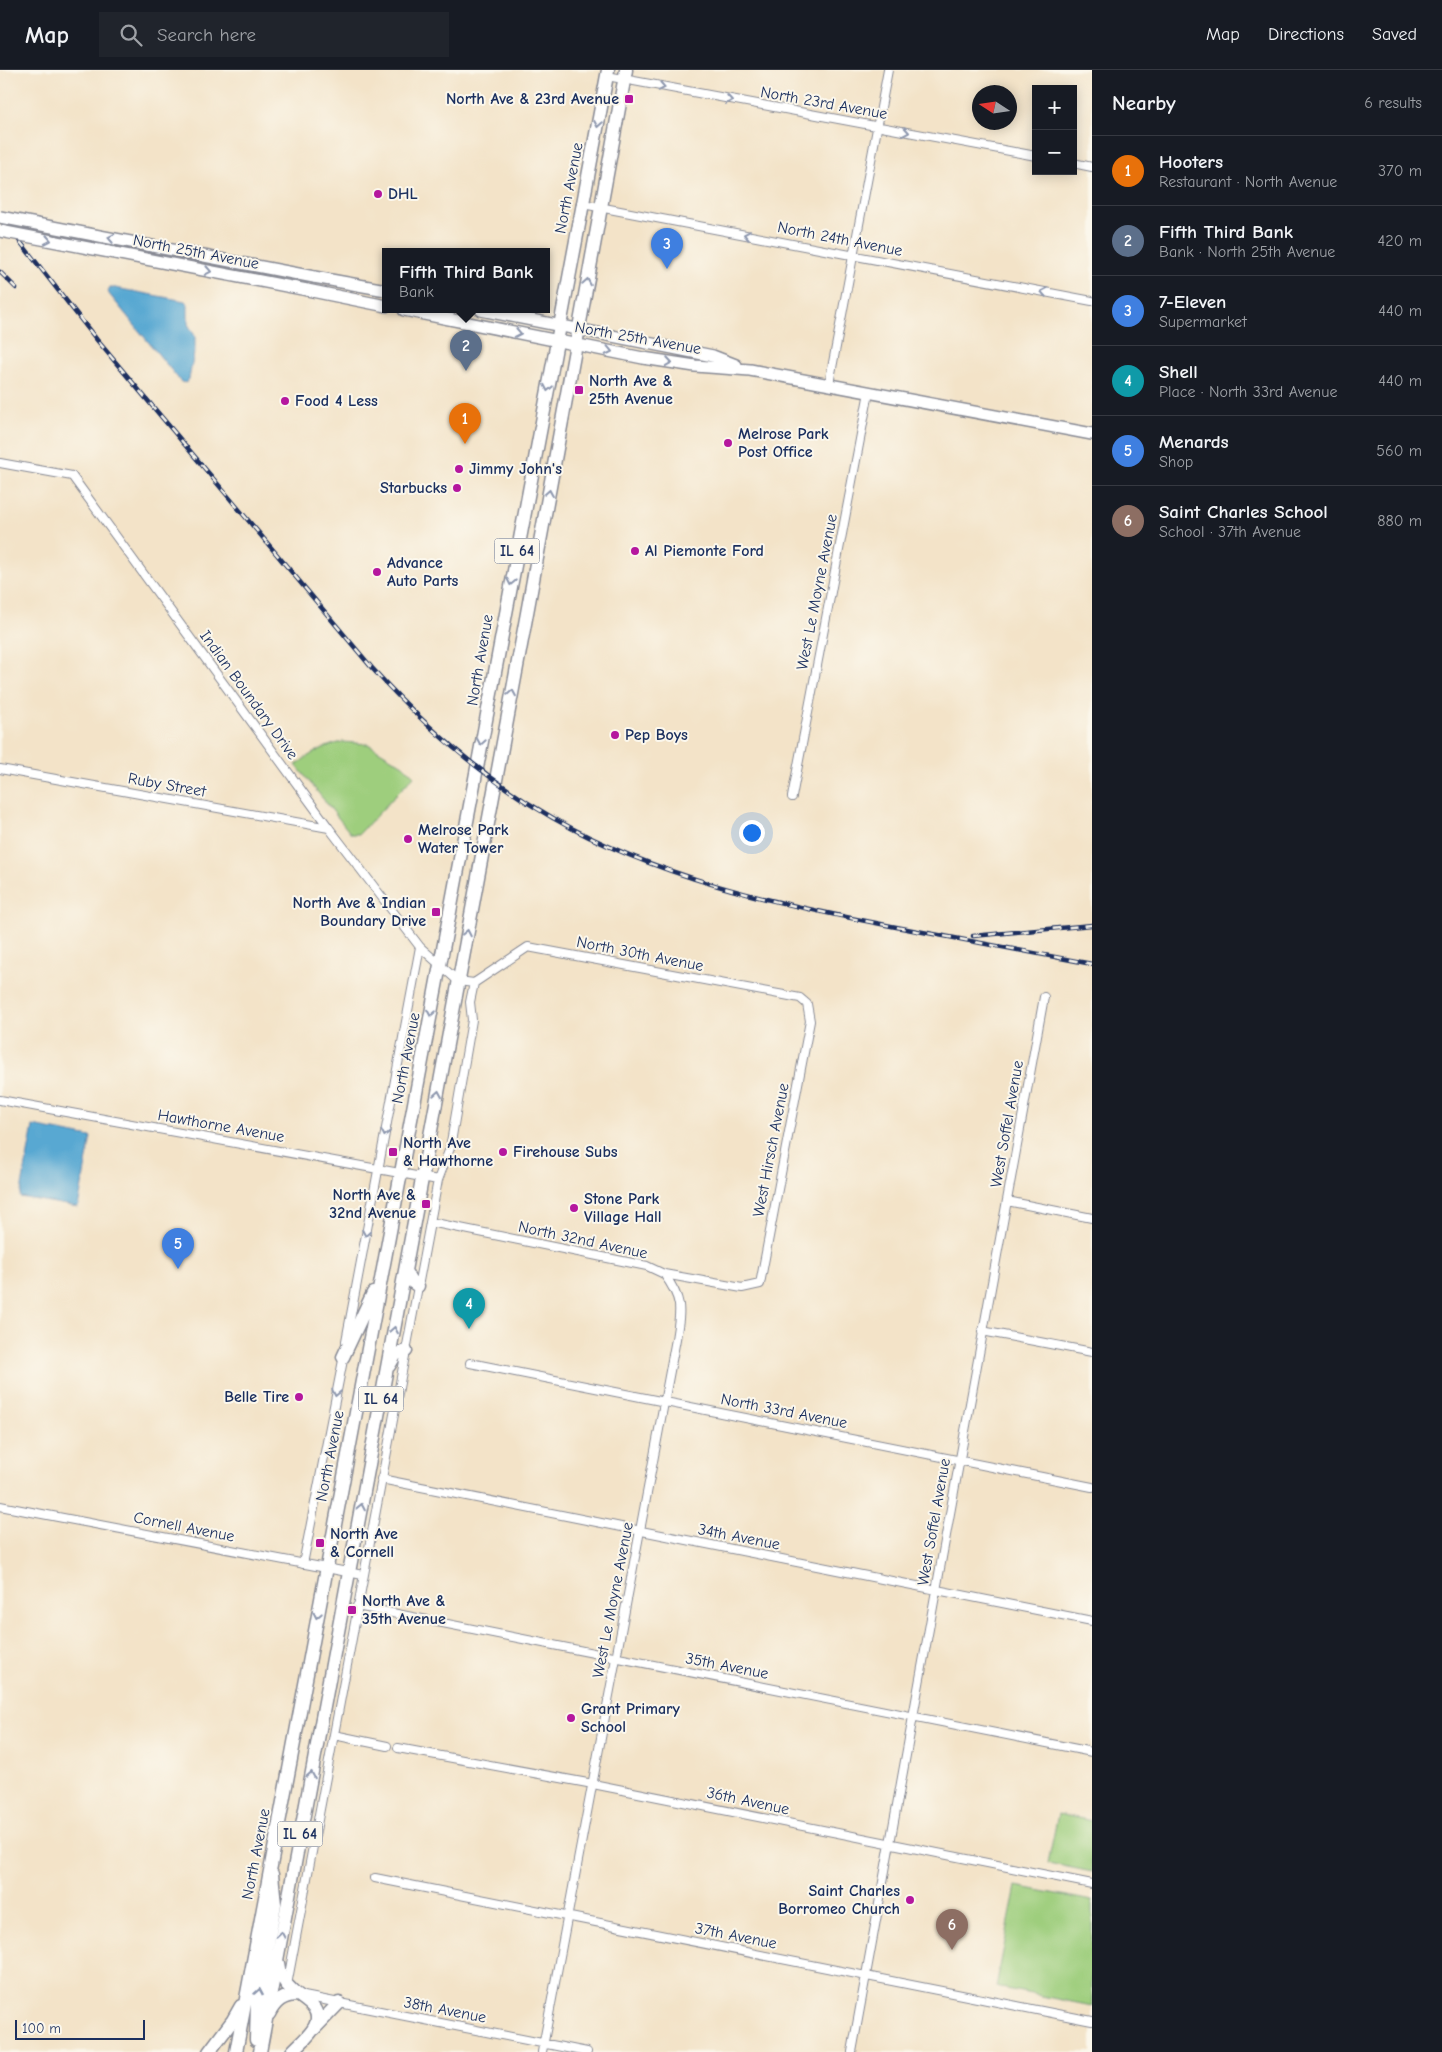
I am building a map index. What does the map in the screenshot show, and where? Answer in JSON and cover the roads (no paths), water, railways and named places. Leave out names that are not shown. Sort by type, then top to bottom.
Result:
[{"type":"main road","name":"North Avenue","points":[[236,2052],[607,73]]},
{"type":"main road","name":"IL 64","points":[[258,2052],[266,2021],[625,75]]},
{"type":"main road","name":"North 25th Avenue","points":[[0,217],[382,289]]},
{"type":"main road","name":"North 25th Avenue","points":[[0,231],[382,305]]},
{"type":"main road","name":"North 25th Avenue","points":[[419,313],[642,358],[695,366],[750,370],[1092,434]]},
{"type":"main road","name":"North 25th Avenue","points":[[496,313],[712,356],[750,370]]},
{"type":"main road","points":[[534,462],[554,466]]},
{"type":"main road","points":[[520,537],[540,541]]},
{"type":"main road","points":[[343,1357],[371,1297],[384,1262]]},
{"type":"main road","points":[[405,1271],[418,1286]]},
{"type":"main road","points":[[386,1371],[396,1354],[401,1351],[410,1352]]},
{"type":"main road","points":[[258,2052],[257,2004],[275,1904],[270,1865]]},
{"type":"main road","points":[[277,1958],[279,1970],[290,1992],[311,2004],[315,2010],[316,2024],[310,2033]]},
{"type":"main road","points":[[266,2021],[278,2001],[290,1992]]},
{"type":"main road","points":[[209,2052],[233,2020],[246,1995]]},
{"type":"main road","points":[[292,2052],[339,2003]]},
{"type":"street","points":[[829,384],[888,70]]},
{"type":"street","name":"North 23rd Avenue","points":[[607,73],[625,75],[644,83],[1032,155]]},
{"type":"street","points":[[1077,164],[1092,167]]},
{"type":"street","name":"North 24th Avenue","points":[[583,204],[1092,301]]},
{"type":"street","name":"West Le Moyne Avenue","points":[[792,797],[868,392]]},
{"type":"street","name":"Indian Boundary Drive","points":[[0,463],[72,476],[329,828],[420,947],[458,981]]},
{"type":"street","name":"Ruby Street","points":[[0,769],[329,828]]},
{"type":"street","name":"North Avenue","points":[[303,1564],[420,947]]},
{"type":"street","name":"North 30th Avenue","points":[[474,983],[528,947],[800,998],[807,1004],[810,1021]]},
{"type":"street","points":[[290,1992],[358,1606],[382,1479],[410,1352],[418,1286],[438,1180],[450,1148],[472,1020],[470,1002],[474,983],[458,981]]},
{"type":"street","name":"West Soffel Avenue","points":[[852,2052],[1044,997]]},
{"type":"street","name":"West Hirsch Avenue","points":[[760,1284],[810,1021]]},
{"type":"street","name":"Hawthorne Avenue","points":[[0,1100],[438,1180]]},
{"type":"street","points":[[1007,1201],[1092,1218]]},
{"type":"street","name":"North 32nd Avenue","points":[[430,1222],[647,1266],[664,1274],[742,1288],[760,1284]]},
{"type":"street","name":"West Le Moyne Avenue","points":[[543,2048],[681,1309],[675,1289],[664,1274]]},
{"type":"street","points":[[982,1331],[1092,1352]]},
{"type":"street","name":"North 33rd Avenue","points":[[470,1363],[1092,1487]]},
{"type":"street","name":"34th Avenue","points":[[382,1479],[1092,1621]]},
{"type":"street","name":"Cornell Avenue","points":[[0,1506],[364,1575]]},
{"type":"street","name":"35th Avenue","points":[[358,1606],[1092,1752]]},
{"type":"street","points":[[334,1735],[387,1746]]},
{"type":"street","name":"36th Avenue","points":[[398,1748],[593,1784],[1092,1884]]},
{"type":"street","name":"37th Avenue","points":[[375,1878],[1092,2021]]},
{"type":"street","name":"38th Avenue","points":[[290,1992],[543,2048],[587,2052]]},
{"type":"water","points":[[110,287],[185,301],[188,304],[188,324],[195,336],[195,348],[189,379],[186,383],[181,382],[109,294]]},
{"type":"water","points":[[33,1126],[91,1137],[78,1207],[20,1197]]},
{"type":"railway","points":[[0,216],[97,340],[372,668],[413,711],[456,750],[527,803],[592,839],[633,857],[718,886],[804,908],[1092,964]]},
{"type":"railway","points":[[0,272],[16,288]]},
{"type":"railway","points":[[973,936],[1092,925]]},
{"type":"place","name":"North Ave & 23rd Avenue","points":[[629,99]]},
{"type":"place","name":"DHL","points":[[378,194]]},
{"type":"place","name":"7-Eleven","points":[[667,269]]},
{"type":"place","name":"Fifth Third Bank","points":[[466,371]]},
{"type":"place","name":"North Ave & 25th Avenue","points":[[579,390]]},
{"type":"place","name":"Food 4 Less","points":[[285,401]]},
{"type":"place","name":"Melrose Park Post Office","points":[[728,443]]},
{"type":"place","name":"Hooters","points":[[465,444]]},
{"type":"place","name":"Jimmy John's","points":[[459,469]]},
{"type":"place","name":"Starbucks","points":[[457,488]]},
{"type":"place","name":"Al Piemonte Ford","points":[[635,551]]},
{"type":"place","name":"Advance Auto Parts","points":[[377,572]]},
{"type":"place","name":"Pep Boys","points":[[615,735]]},
{"type":"place","name":"Melrose Park Water Tower","points":[[408,839]]},
{"type":"place","name":"North Ave & Indian Boundary Drive","points":[[436,912]]},
{"type":"place","name":"North Ave & Hawthorne","points":[[393,1152]]},
{"type":"place","name":"Firehouse Subs","points":[[503,1152]]},
{"type":"place","name":"North Ave & 32nd Avenue","points":[[426,1204]]},
{"type":"place","name":"Stone Park Village Hall","points":[[574,1208]]},
{"type":"place","name":"Menards","points":[[178,1269]]},
{"type":"place","name":"Shell","points":[[469,1329]]},
{"type":"place","name":"Belle Tire","points":[[299,1397]]},
{"type":"place","name":"North Ave & Cornell","points":[[320,1543]]},
{"type":"place","name":"North Ave & 35th Avenue","points":[[352,1610]]},
{"type":"place","name":"Grant Primary School","points":[[571,1718]]},
{"type":"place","name":"Saint Charles Borromeo Church","points":[[910,1900]]},
{"type":"place","name":"Saint Charles School","points":[[952,1950]]}]
